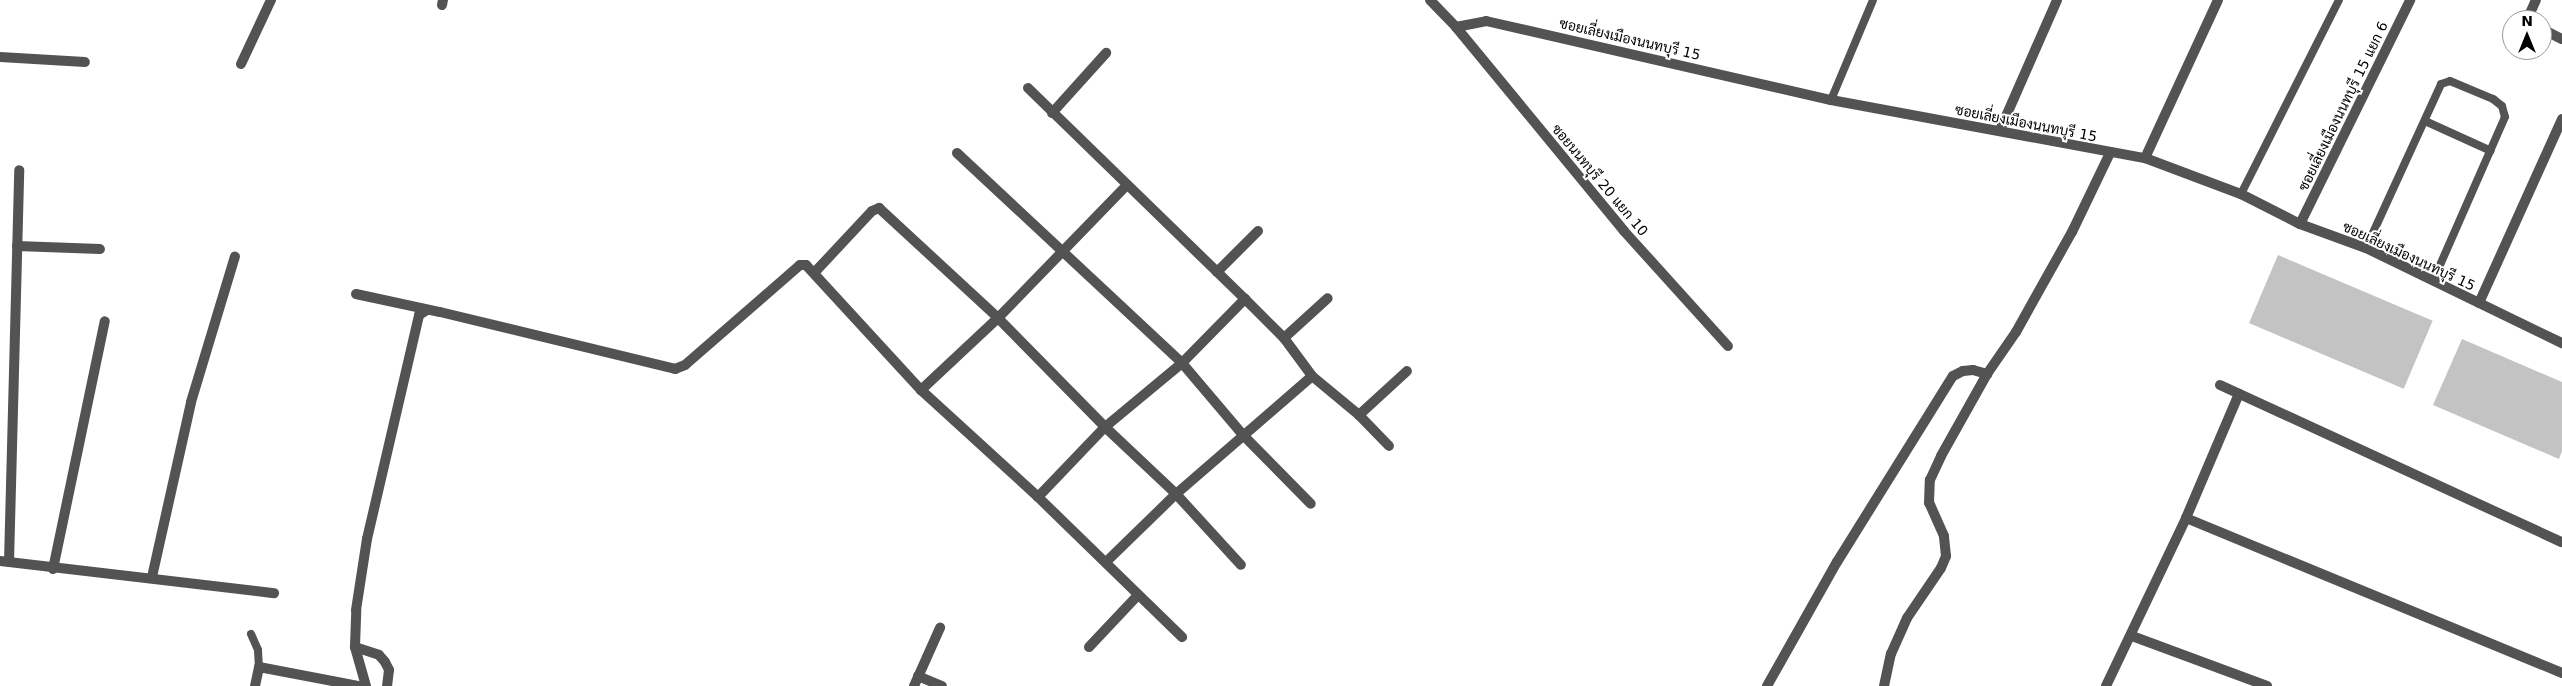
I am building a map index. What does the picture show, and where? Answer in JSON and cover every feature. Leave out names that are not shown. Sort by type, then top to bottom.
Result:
[{"type":"street","points":[[241,64],[271,0]]},
{"type":"street","name":"ซอยนนทบุรี 20 แยก 10","points":[[1430,0],[1456,27],[1624,231],[1728,346]]},
{"type":"street","points":[[2000,130],[2057,0]]},
{"type":"street","points":[[2144,158],[2218,0]]},
{"type":"street","name":"ซอยเลี่ยงเมืองนนทบุรี 15 แยก 6","points":[[2300,224],[2410,0]]},
{"type":"street","name":"ซอยเลี่ยงเมืองนนทบุรี 15","points":[[1456,27],[1486,22],[1831,100],[2000,130],[2110,154],[2144,158],[2241,194],[2300,224],[2366,248],[2562,342]]},
{"type":"street","points":[[1052,113],[1106,53]]},
{"type":"street","points":[[0,57],[85,62]]},
{"type":"street","points":[[1028,88],[1126,186],[1218,272],[1284,338],[1312,376],[1359,416],[1389,446]]},
{"type":"street","points":[[2479,303],[2562,118]]},
{"type":"street","points":[[957,154],[1063,250],[1182,363],[1244,436],[1311,504]]},
{"type":"street","points":[[1884,686],[1892,654],[1907,618],[1941,568],[1946,556],[1944,536],[1929,503],[1930,480],[1986,374],[2016,332],[2072,232],[2110,154]]},
{"type":"street","points":[[19,170],[4,561],[53,569],[152,578],[274,593]]},
{"type":"street","points":[[921,390],[998,318],[1126,186]]},
{"type":"street","points":[[814,273],[872,211],[879,208],[998,318],[1105,427],[1176,494],[1241,565]]},
{"type":"street","points":[[1218,272],[1258,231]]},
{"type":"street","points":[[17,246],[100,249]]},
{"type":"street","points":[[152,578],[191,402],[235,256]]},
{"type":"street","points":[[356,294],[675,369],[685,365],[800,265],[806,265],[921,390],[1038,497],[1182,637]]},
{"type":"street","points":[[1284,338],[1328,298]]},
{"type":"street","points":[[1038,497],[1105,427],[1182,363],[1245,299]]},
{"type":"street","points":[[366,686],[355,647],[356,610],[367,539],[419,315],[427,310]]},
{"type":"street","points":[[53,569],[105,322]]},
{"type":"street","points":[[1767,686],[1837,562],[1954,376],[1963,371],[1973,370],[1986,374]]},
{"type":"street","points":[[1359,416],[1407,371]]},
{"type":"street","points":[[1106,562],[1176,494],[1312,376]]},
{"type":"street","points":[[2220,385],[2562,542]]},
{"type":"street","points":[[2106,686],[2132,636],[2186,518],[2239,394]]},
{"type":"street","points":[[2186,518],[2562,673]]},
{"type":"street","points":[[1089,647],[1138,594]]},
{"type":"street","points":[[940,628],[916,681],[942,686]]},
{"type":"street","points":[[2132,636],[2267,686]]},
{"type":"street","points":[[355,647],[379,655],[386,662],[389,670],[387,686]]},
{"type":"street","points":[[255,686],[259,667],[359,686]]},
{"type":"lane","points":[[1831,100],[1873,0]]},
{"type":"lane","points":[[2241,194],[2339,0]]},
{"type":"lane","points":[[2366,248],[2441,84],[2450,81],[2493,99],[2502,106],[2505,117],[2433,281]]},
{"type":"lane","points":[[2425,121],[2491,151]]},
{"type":"lane","points":[[252,634],[258,650],[259,667]]},
{"type":"building","points":[[2278,255],[2433,321],[2404,389],[2249,323]]},
{"type":"building","points":[[2462,339],[2562,382],[2562,451],[2559,459],[2433,405]]}]
